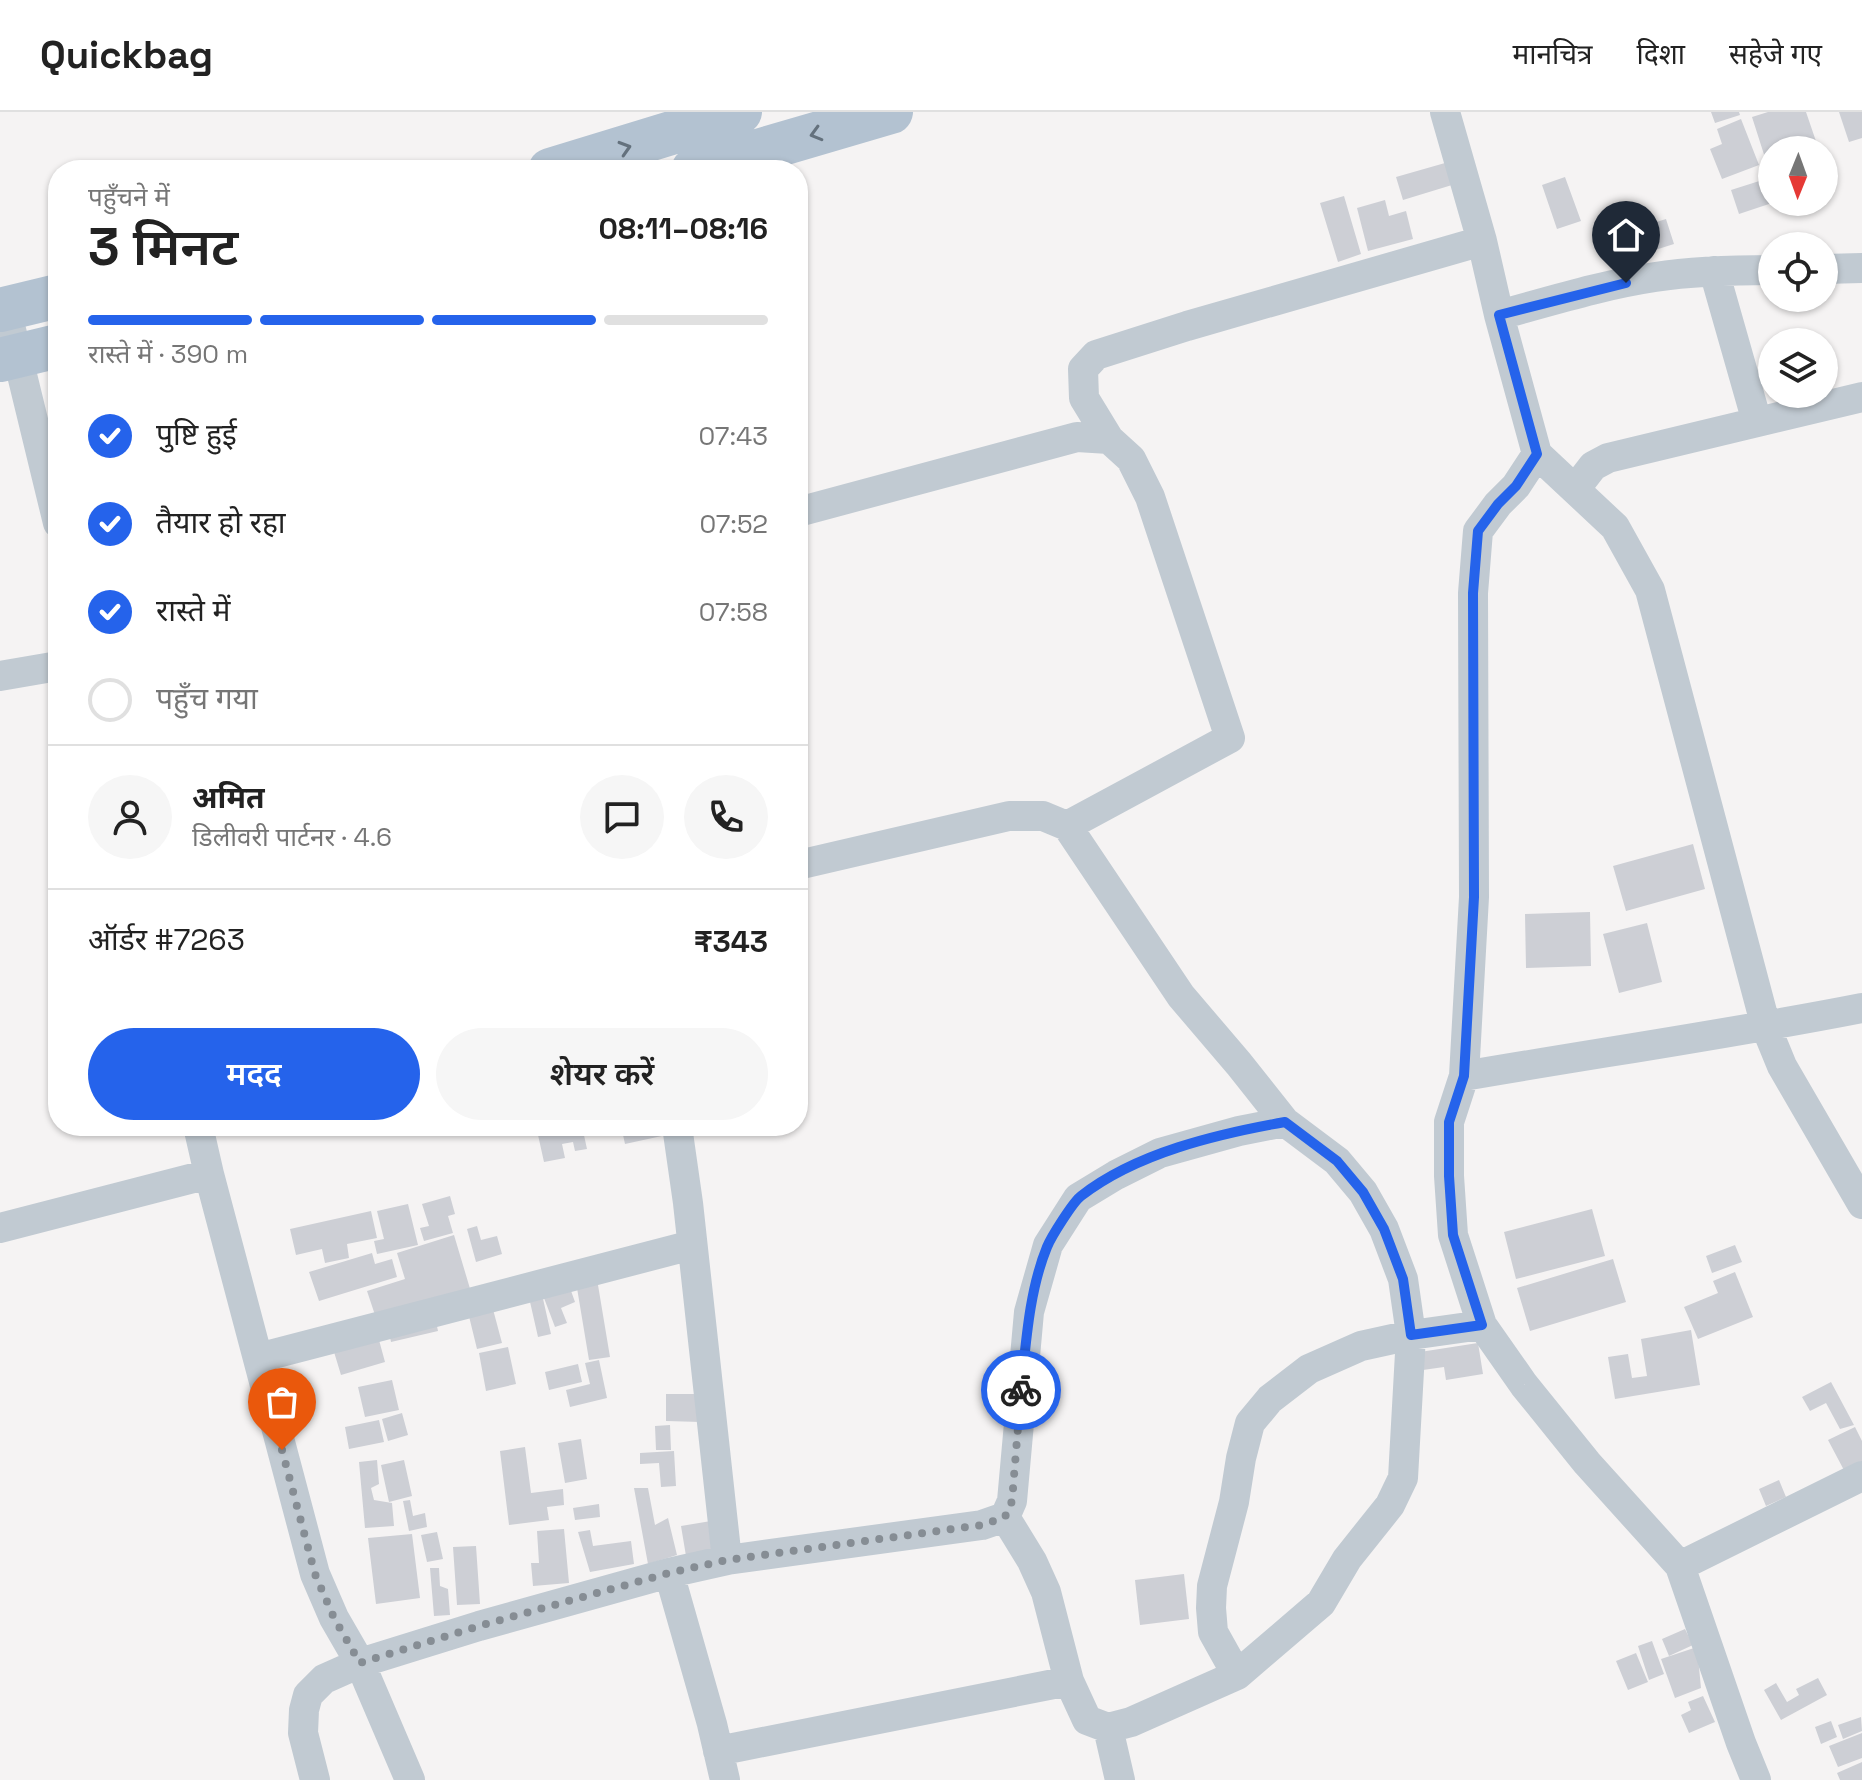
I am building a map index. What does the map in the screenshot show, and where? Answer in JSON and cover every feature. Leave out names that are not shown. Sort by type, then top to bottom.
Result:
[{"type":"main road","points":[[583,160],[740,112]]},
{"type":"main road","points":[[727,160],[891,112]]},
{"type":"main road","points":[[3,309],[48,298]]},
{"type":"street","points":[[1445,112],[1537,454],[1615,527],[1650,590],[1766,1027],[1782,1066],[1862,1204]]},
{"type":"street","points":[[1067,826],[1230,738],[1150,497],[1131,459],[1109,439],[1084,398],[1083,369],[1096,355],[1482,241]]},
{"type":"street","points":[[1838,269],[1862,268]]},
{"type":"street","points":[[1499,315],[1653,277],[1758,270]]},
{"type":"street","points":[[1714,271],[1757,422]]},
{"type":"street","points":[[3,309],[25,354],[48,472]]},
{"type":"street","points":[[1576,488],[1593,466],[1608,458],[1862,397]]},
{"type":"street","points":[[808,509],[1077,437],[1109,439]]},
{"type":"street","points":[[1537,454],[1516,486],[1478,531],[1473,593],[1474,897],[1464,1076],[1449,1122],[1453,1235],[1482,1325],[1524,1385],[1587,1463],[1680,1566],[1756,1780]]},
{"type":"street","points":[[0,676],[48,668]]},
{"type":"street","points":[[808,863],[1009,816],[1043,816],[1067,826],[1181,996],[1285,1122],[1337,1161],[1363,1192],[1384,1229],[1403,1279],[1411,1335],[1403,1478],[1390,1505],[1347,1559],[1321,1603],[1237,1675],[1131,1722],[1108,1728],[1087,1720],[1069,1681],[1046,1592],[1032,1561],[1005,1517]]},
{"type":"street","points":[[1464,1076],[1766,1027],[1862,1008]]},
{"type":"street","points":[[315,1780],[303,1733],[308,1695],[324,1679],[360,1663],[669,1573],[727,1560],[982,1525],[1005,1517],[1012,1501],[1029,1312],[1048,1245],[1078,1198],[1160,1153],[1285,1122]]},
{"type":"street","points":[[200,1136],[315,1574],[334,1618],[360,1663],[410,1780]]},
{"type":"street","points":[[678,1136],[727,1560]]},
{"type":"street","points":[[0,1228],[209,1174]]},
{"type":"street","points":[[258,1358],[692,1245]]},
{"type":"street","points":[[1237,1675],[1213,1632],[1212,1586],[1250,1423],[1270,1399],[1309,1369],[1361,1346],[1482,1325]]},
{"type":"street","points":[[1680,1566],[1862,1476]]},
{"type":"street","points":[[669,1573],[722,1766],[1069,1681]]},
{"type":"street","points":[[1108,1728],[1120,1780]]},
{"type":"building","points":[[1711,112],[1739,112],[1740,115],[1715,123]]},
{"type":"building","points":[[1768,112],[1806,112],[1814,136],[1758,136],[1752,117]]},
{"type":"building","points":[[1839,112],[1862,112],[1862,138],[1849,142]]},
{"type":"building","points":[[1741,119],[1758,165],[1722,179],[1710,149],[1722,144],[1717,129]]},
{"type":"building","points":[[1445,163],[1452,185],[1403,200],[1396,177]]},
{"type":"building","points":[[1565,177],[1581,221],[1557,229],[1542,185]]},
{"type":"building","points":[[1758,181],[1758,208],[1739,214],[1731,190]]},
{"type":"building","points":[[1344,196],[1361,254],[1338,262],[1320,203]]},
{"type":"building","points":[[1385,200],[1389,216],[1406,211],[1413,239],[1368,251],[1357,208]]},
{"type":"building","points":[[1666,219],[1674,244],[1617,262],[1609,237]]},
{"type":"building","points":[[1693,844],[1705,889],[1626,911],[1613,866]]},
{"type":"building","points":[[1590,912],[1591,966],[1526,968],[1525,914]]},
{"type":"building","points":[[1647,923],[1662,982],[1619,993],[1603,934]]},
{"type":"building","points":[[538,1136],[584,1136],[587,1149],[575,1151],[573,1142],[562,1144],[565,1158],[544,1162]]},
{"type":"building","points":[[623,1136],[662,1136],[625,1144]]},
{"type":"building","points":[[450,1196],[455,1214],[448,1216],[453,1233],[424,1241],[420,1228],[429,1226],[422,1204]]},
{"type":"building","points":[[408,1204],[418,1245],[377,1254],[374,1241],[384,1239],[377,1211]]},
{"type":"building","points":[[1592,1209],[1605,1256],[1516,1279],[1504,1232]]},
{"type":"building","points":[[371,1211],[377,1238],[347,1244],[349,1258],[325,1263],[322,1249],[296,1255],[290,1229]]},
{"type":"building","points":[[477,1226],[481,1240],[497,1236],[502,1254],[476,1262],[467,1229]]},
{"type":"building","points":[[454,1235],[471,1292],[377,1321],[367,1291],[405,1279],[397,1253]]},
{"type":"building","points":[[1735,1245],[1742,1262],[1712,1273],[1706,1256]]},
{"type":"building","points":[[372,1253],[375,1264],[392,1259],[397,1277],[319,1301],[309,1272]]},
{"type":"building","points":[[1613,1259],[1626,1302],[1530,1331],[1517,1288]]},
{"type":"building","points":[[1735,1272],[1753,1317],[1698,1339],[1684,1307],[1718,1293],[1713,1281]]},
{"type":"building","points":[[597,1279],[610,1357],[589,1360],[576,1282]]},
{"type":"building","points":[[570,1288],[575,1302],[561,1308],[567,1323],[555,1327],[544,1298]]},
{"type":"building","points":[[541,1290],[551,1334],[538,1337],[528,1293]]},
{"type":"building","points":[[490,1298],[502,1343],[477,1349],[466,1304]]},
{"type":"building","points":[[435,1317],[438,1331],[391,1342],[388,1327]]},
{"type":"building","points":[[376,1329],[385,1362],[341,1375],[331,1342]]},
{"type":"building","points":[[1691,1330],[1700,1385],[1615,1399],[1608,1357],[1628,1354],[1632,1378],[1647,1376],[1641,1339]]},
{"type":"building","points":[[1478,1343],[1483,1374],[1446,1380],[1444,1367],[1423,1370],[1420,1352]]},
{"type":"building","points":[[508,1347],[516,1384],[486,1391],[479,1353]]},
{"type":"building","points":[[599,1360],[607,1398],[570,1407],[566,1390],[590,1384],[585,1363]]},
{"type":"building","points":[[578,1364],[582,1382],[549,1390],[545,1372]]},
{"type":"building","points":[[392,1380],[399,1410],[365,1417],[358,1387]]},
{"type":"building","points":[[1831,1382],[1854,1425],[1840,1429],[1826,1403],[1810,1411],[1802,1397]]},
{"type":"building","points":[[666,1394],[701,1394],[701,1422],[666,1421]]},
{"type":"building","points":[[402,1413],[408,1435],[388,1441],[382,1419]]},
{"type":"building","points":[[379,1420],[384,1442],[349,1449],[345,1427]]},
{"type":"building","points":[[670,1425],[671,1450],[656,1450],[655,1426]]},
{"type":"building","points":[[1855,1427],[1862,1441],[1862,1466],[1846,1474],[1828,1440]]},
{"type":"building","points":[[581,1439],[587,1479],[565,1483],[558,1443]]},
{"type":"building","points":[[525,1447],[531,1493],[563,1489],[564,1505],[547,1507],[549,1520],[509,1525],[500,1451]]},
{"type":"building","points":[[674,1451],[676,1486],[661,1487],[659,1463],[640,1464],[640,1453]]},
{"type":"building","points":[[377,1460],[379,1484],[371,1488],[374,1500],[392,1503],[394,1526],[365,1528],[359,1462]]},
{"type":"building","points":[[404,1460],[412,1496],[389,1502],[381,1465]]},
{"type":"building","points":[[1779,1480],[1786,1497],[1766,1506],[1759,1489]]},
{"type":"building","points":[[634,1488],[648,1488],[655,1525],[668,1518],[677,1555],[648,1564]]},
{"type":"building","points":[[410,1500],[413,1516],[425,1513],[427,1527],[409,1531],[403,1501]]},
{"type":"building","points":[[599,1504],[600,1517],[575,1520],[573,1508]]},
{"type":"building","points":[[711,1521],[716,1551],[686,1556],[681,1526]]},
{"type":"building","points":[[564,1529],[569,1583],[533,1586],[531,1563],[539,1563],[537,1531]]},
{"type":"building","points":[[590,1530],[593,1546],[631,1541],[634,1564],[590,1572],[578,1532]]},
{"type":"building","points":[[437,1532],[443,1559],[427,1562],[421,1535]]},
{"type":"building","points":[[412,1534],[420,1598],[376,1604],[368,1538]]},
{"type":"building","points":[[476,1546],[480,1604],[457,1605],[453,1547]]},
{"type":"building","points":[[430,1568],[439,1568],[440,1586],[448,1589],[450,1615],[434,1616]]},
{"type":"building","points":[[1184,1574],[1189,1619],[1140,1625],[1135,1580]]},
{"type":"building","points":[[1685,1629],[1693,1645],[1669,1656],[1662,1639]]},
{"type":"building","points":[[1652,1641],[1664,1674],[1649,1680],[1638,1646]]},
{"type":"building","points":[[1697,1647],[1701,1688],[1675,1698],[1661,1659]]},
{"type":"building","points":[[1636,1653],[1648,1682],[1628,1690],[1616,1661]]},
{"type":"building","points":[[1818,1678],[1827,1695],[1781,1720],[1764,1690],[1776,1683],[1787,1702],[1799,1695],[1796,1689]]},
{"type":"building","points":[[1703,1696],[1715,1722],[1689,1733],[1681,1715],[1691,1710],[1688,1702]]},
{"type":"building","points":[[1861,1717],[1862,1731],[1843,1739],[1838,1725]]},
{"type":"building","points":[[1831,1721],[1837,1737],[1821,1744],[1815,1727]]},
{"type":"building","points":[[1862,1733],[1862,1758],[1838,1767],[1829,1746]]},
{"type":"building","points":[[1862,1762],[1862,1780],[1840,1780],[1837,1773]]},
{"type":"way so far","points":[[282,1450],[315,1574],[334,1618],[360,1663],[669,1573],[727,1560],[982,1525],[1005,1517],[1012,1501],[1021,1390]]},
{"type":"route","points":[[1021,1390],[1029,1312],[1048,1245],[1078,1198],[1160,1153],[1285,1122],[1337,1161],[1363,1192],[1384,1229],[1403,1279],[1411,1335],[1482,1325],[1453,1235],[1449,1176],[1449,1122],[1464,1076],[1474,897],[1473,593],[1478,531],[1516,486],[1537,454],[1499,315],[1626,283]]}]
